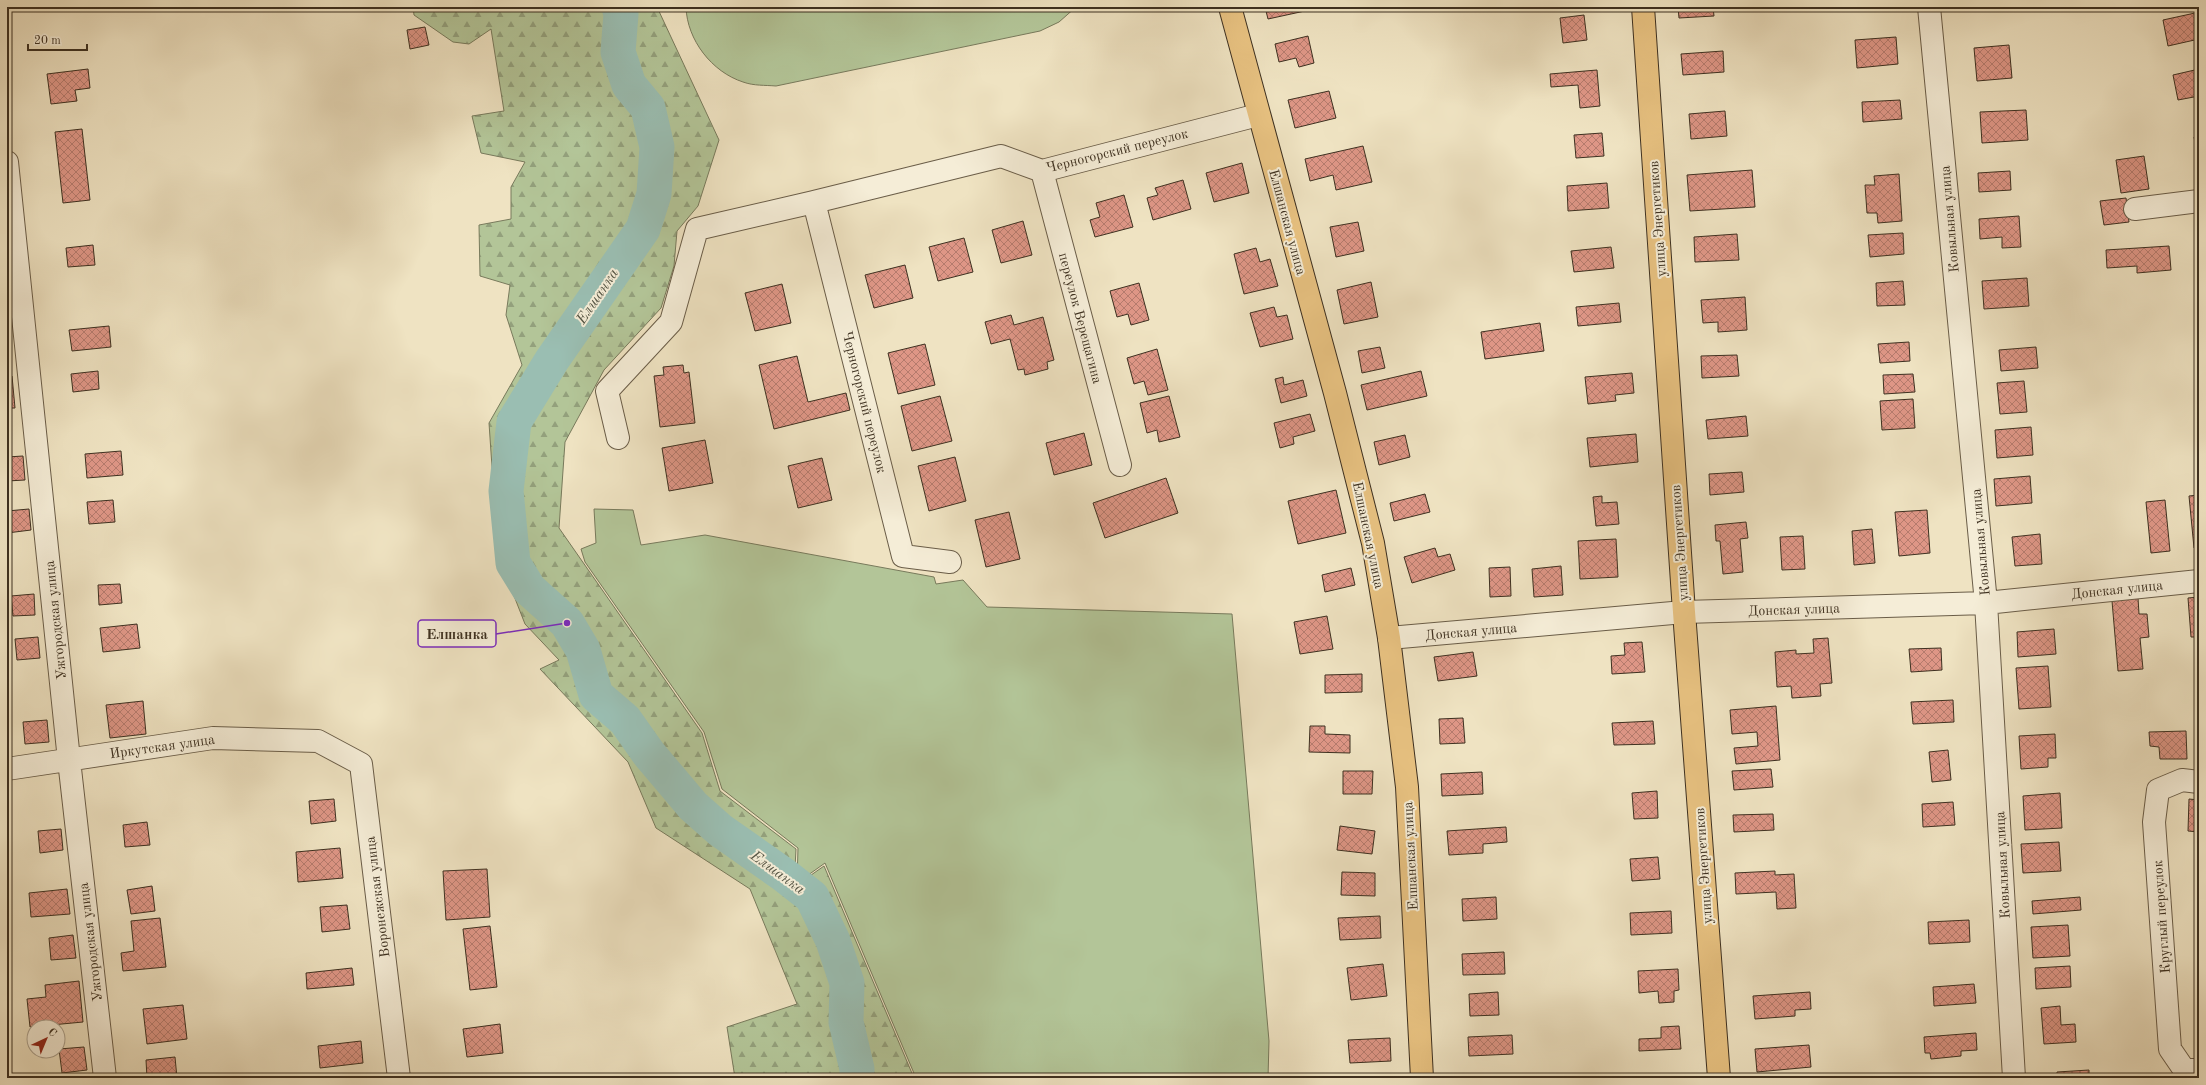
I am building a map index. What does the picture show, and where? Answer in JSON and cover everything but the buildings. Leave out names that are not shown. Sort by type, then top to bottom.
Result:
[{"type":"main road","name":"Елшанская улица","points":[[1230,7],[1258,115],[1335,393],[1373,543],[1389,638],[1407,787],[1422,1078]]},
{"type":"main road","name":"улица Энергетиков","points":[[1643,7],[1684,612],[1719,1078]]},
{"type":"street","name":"Ковыльная улица","points":[[1929,7],[1986,603],[2014,1078]]},
{"type":"street","name":"Черногорский переулок","points":[[618,438],[607,391],[671,322],[697,229],[1001,156],[1042,171],[1258,115]]},
{"type":"street","name":"Ужгородская улица","points":[[7,162],[69,760],[106,1078]]},
{"type":"street","name":"переулок Верещагина","points":[[1042,171],[1120,465]]},
{"type":"street","points":[[2135,209],[2199,201]]},
{"type":"street","name":"Черногорский переулок","points":[[814,202],[903,556],[950,562]]},
{"type":"street","name":"Донская улица","points":[[1389,638],[1684,612],[1986,603],[2199,581]]},
{"type":"street","name":"Иркутская улица","points":[[7,769],[213,738],[318,741]]},
{"type":"street","name":"Воронежская улица","points":[[318,741],[361,764],[399,1078]]},
{"type":"street","name":"Круглый переулок","points":[[2199,782],[2182,780],[2158,790],[2154,822],[2170,1049],[2183,1068],[2199,1071]]},
{"type":"green space","points":[[413,7],[657,7],[719,140],[698,206],[677,231],[674,266],[661,308],[604,370],[565,442],[559,528],[702,733],[720,791],[796,849],[794,887],[824,866],[914,1078],[735,1078],[727,1027],[797,1004],[750,889],[656,828],[628,762],[540,669],[559,660],[525,624],[498,555],[489,423],[522,365],[506,315],[510,285],[480,276],[479,225],[511,219],[511,187],[525,162],[481,153],[472,116],[504,111],[491,29],[469,44],[453,42],[414,15]]},
{"type":"green space","points":[[686,7],[1076,7],[1059,22],[1040,31],[776,86],[755,85],[743,82],[721,71],[703,53],[696,43],[687,19]]},
{"type":"green space","points":[[594,509],[633,510],[641,545],[705,535],[934,577],[936,584],[963,580],[987,607],[1232,614],[1269,1041],[1268,1078],[916,1078],[825,863],[797,883],[798,848],[722,789],[704,732],[585,562],[581,549],[596,543]]},
{"type":"waterway","name":"Елшанка","points":[[619,7],[621,14],[618,52],[629,85],[648,108],[657,147],[654,194],[643,229],[552,360],[514,422],[506,491],[513,563],[529,589],[567,623],[583,650],[596,695],[625,720],[649,754],[693,806],[720,830],[784,875],[812,897],[833,941],[847,983],[846,1022],[857,1069],[857,1078]]},
{"type":"place","name":"Елшанка","points":[[567,623]]}]
